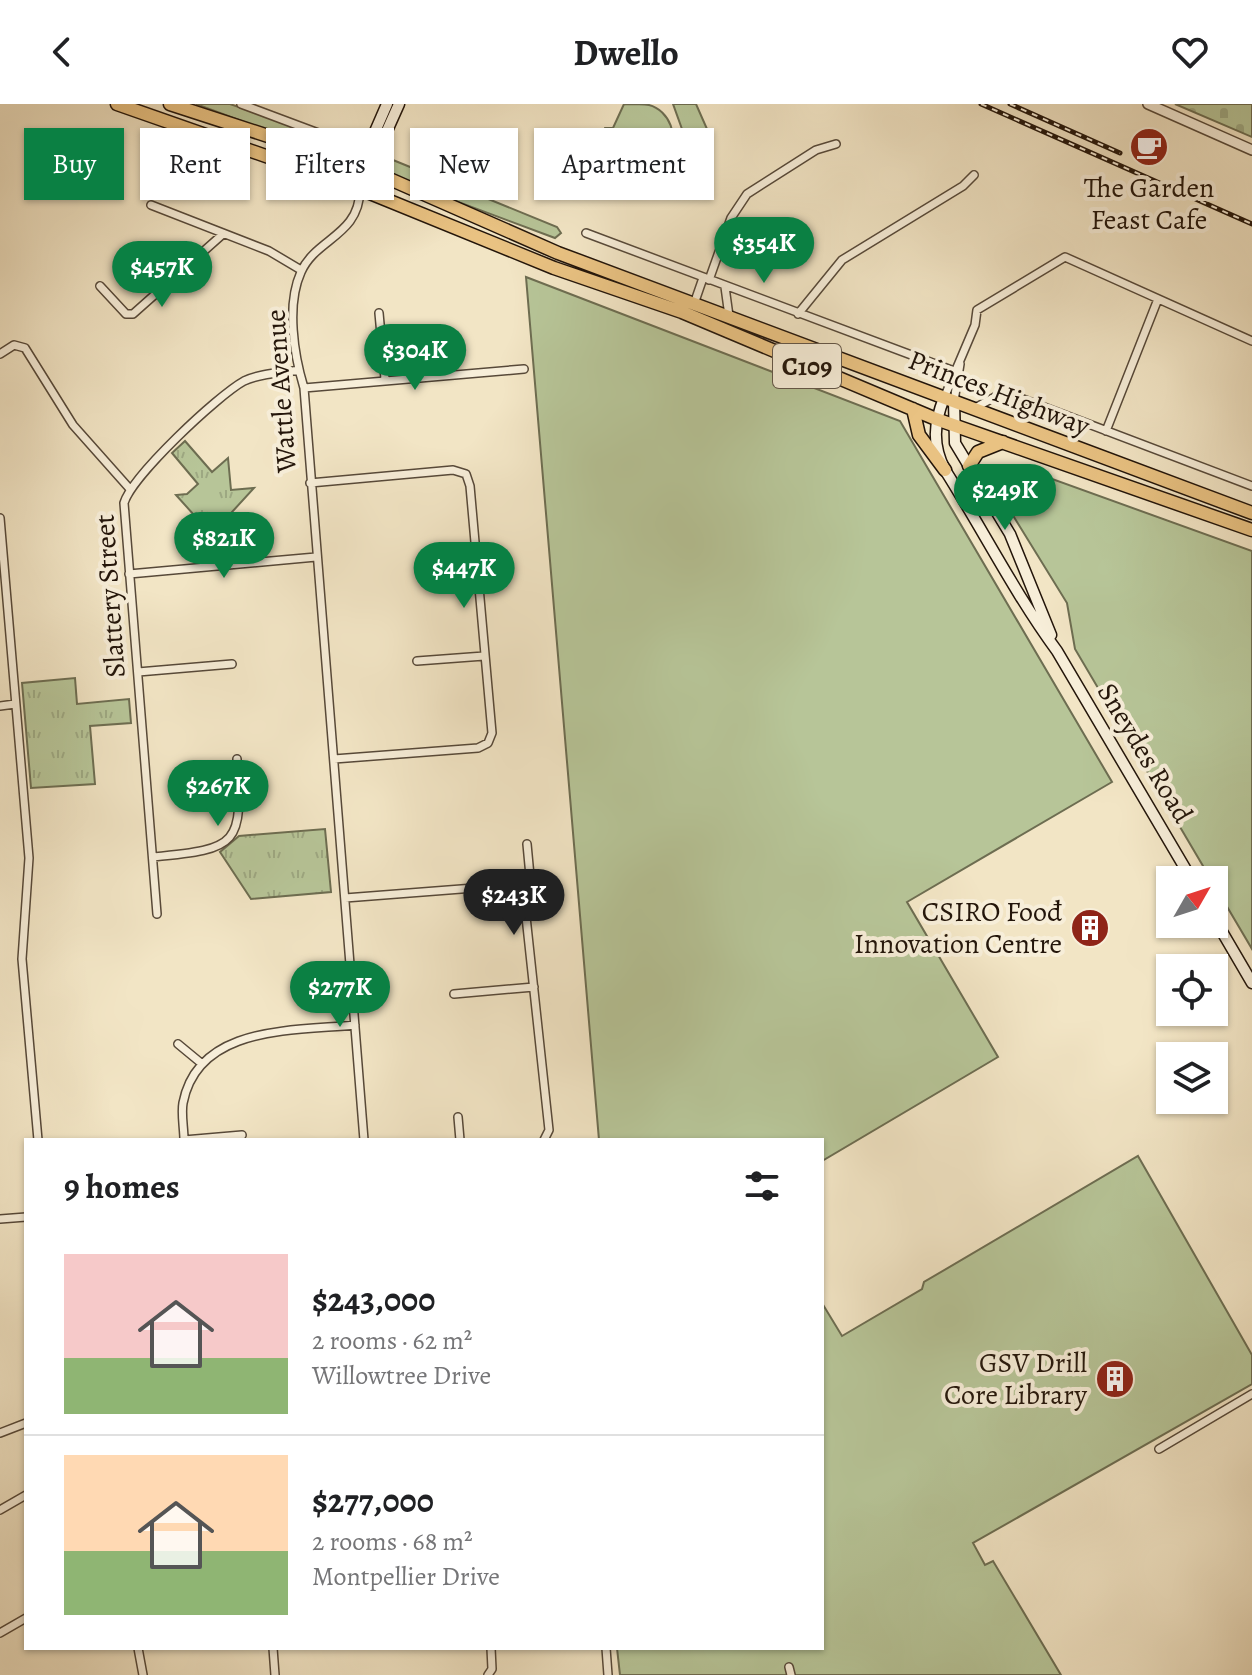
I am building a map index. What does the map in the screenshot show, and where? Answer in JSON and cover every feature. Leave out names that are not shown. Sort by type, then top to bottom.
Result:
[{"type":"highway","name":"Princes Highway","points":[[118,104],[266,156]]},
{"type":"highway","name":"Princes Highway","points":[[170,104],[266,136]]},
{"type":"highway","name":"Princes Highway","points":[[394,181],[558,253],[1252,513]]},
{"type":"highway","name":"Princes Highway","points":[[387,200],[554,268],[707,323],[936,419],[1252,530]]},
{"type":"highway","points":[[554,268],[558,253]]},
{"type":"highway","points":[[694,304],[707,323]]},
{"type":"highway","points":[[913,409],[919,435],[945,470]]},
{"type":"highway","points":[[969,466],[978,452],[1003,442]]},
{"type":"main road","points":[[379,128],[387,104]]},
{"type":"main road","points":[[386,128],[399,104]]},
{"type":"main road","name":"Sneydes Road","points":[[949,400],[936,419],[936,445],[945,470],[1057,651],[1184,866]]},
{"type":"main road","name":"Sneydes Road","points":[[949,400],[955,443],[1010,534],[1057,651]]},
{"type":"main road","points":[[1226,938],[1252,983]]},
{"type":"street","points":[[241,104],[305,128]]},
{"type":"street","points":[[1148,104],[1252,150]]},
{"type":"street","points":[[694,304],[731,218],[747,194],[816,150],[836,144]]},
{"type":"street","points":[[798,314],[842,260],[963,186],[974,175]]},
{"type":"street","name":"Wattle Avenue","points":[[357,200],[351,222],[301,270],[293,318],[304,388],[364,1138]]},
{"type":"street","points":[[151,205],[269,251],[301,270]]},
{"type":"street","points":[[586,233],[954,371]]},
{"type":"street","points":[[100,286],[126,314],[133,314],[223,234]]},
{"type":"street","points":[[949,400],[980,307],[1065,257],[1252,341]]},
{"type":"street","points":[[725,287],[729,317]]},
{"type":"street","points":[[1106,431],[1158,299]]},
{"type":"street","points":[[379,313],[385,379]]},
{"type":"street","points":[[0,354],[14,345],[25,348],[73,425],[129,488]]},
{"type":"street","points":[[949,400],[954,371],[960,362]]},
{"type":"street","points":[[304,388],[524,369]]},
{"type":"street","name":"Slattery Street","points":[[157,914],[124,503],[129,488],[182,434],[242,382],[257,376],[299,370]]},
{"type":"street","points":[[974,409],[1007,393],[1252,486]]},
{"type":"street","points":[[310,483],[453,470],[466,474],[492,733],[488,743],[478,748],[334,759]]},
{"type":"street","points":[[0,518],[29,858],[22,972],[38,1138]]},
{"type":"street","points":[[214,538],[216,565]]},
{"type":"street","points":[[129,574],[316,557]]},
{"type":"street","points":[[420,568],[476,562]]},
{"type":"street","points":[[417,661],[484,656]]},
{"type":"street","points":[[138,672],[232,664]]},
{"type":"street","points":[[0,706],[15,704]]},
{"type":"street","points":[[153,857],[207,851],[230,839],[239,825],[237,759]]},
{"type":"street","points":[[518,891],[530,876],[527,844]]},
{"type":"street","points":[[345,898],[500,886],[518,891],[527,907],[549,1130],[545,1138]]},
{"type":"street","points":[[454,994],[534,987]]},
{"type":"street","points":[[184,1138],[183,1104],[201,1063],[234,1042],[268,1034],[355,1025]]},
{"type":"street","points":[[178,1044],[201,1063]]},
{"type":"street","points":[[458,1117],[460,1138]]},
{"type":"street","points":[[207,1138],[242,1135]]},
{"type":"street","points":[[0,1219],[24,1217]]},
{"type":"street","points":[[1159,1449],[1252,1394]]},
{"type":"street","points":[[0,1433],[24,1424]]},
{"type":"street","points":[[0,1510],[24,1496]]},
{"type":"street","points":[[0,1633],[24,1619]]},
{"type":"street","points":[[138,1650],[143,1675]]},
{"type":"street","points":[[273,1650],[275,1675]]},
{"type":"street","points":[[488,1675],[492,1669],[491,1650]]},
{"type":"street","points":[[606,1650],[608,1675]]},
{"type":"green space","points":[[196,104],[230,104],[300,128],[266,130]]},
{"type":"green space","points":[[624,104],[656,108],[667,118],[671,128],[613,128]]},
{"type":"green space","points":[[673,104],[696,104],[707,128],[682,128]]},
{"type":"green space","points":[[1175,104],[1252,104],[1252,137]]},
{"type":"green space","points":[[394,160],[410,167],[410,184],[394,178]]},
{"type":"green space","points":[[453,200],[491,200],[557,227],[561,233],[555,238]]},
{"type":"green space","points":[[526,277],[900,421],[1112,782],[907,902],[998,1057],[824,1160],[824,1138],[599,1138]]},
{"type":"green space","points":[[185,441],[212,472],[228,458],[231,490],[254,488],[221,524],[213,521],[203,525],[176,495],[187,494],[198,484],[172,453]]},
{"type":"green space","points":[[1016,466],[1252,551],[1252,949],[1228,908],[1228,866],[1203,866],[1075,649],[1067,603],[1001,496]]},
{"type":"green space","points":[[75,678],[77,704],[129,699],[131,723],[90,726],[95,784],[31,788],[22,683]]},
{"type":"green space","points":[[325,829],[331,892],[251,899],[220,852],[239,836]]},
{"type":"green space","points":[[1138,1156],[1252,1355],[1252,1384],[973,1543],[985,1565],[993,1561],[1061,1675],[620,1675],[617,1650],[824,1650],[824,1306],[842,1336],[922,1289],[924,1282]]},
{"type":"railway","points":[[981,104],[1252,224]]},
{"type":"railway","points":[[1010,104],[1120,153]]},
{"type":"place","name":"The Garden Feast Cafe","points":[[1149,147]]},
{"type":"place","name":"CSIRO Foođ Innovation Centre","points":[[1090,928]]},
{"type":"place","name":"GSV Drill Core Library","points":[[1115,1379]]}]
